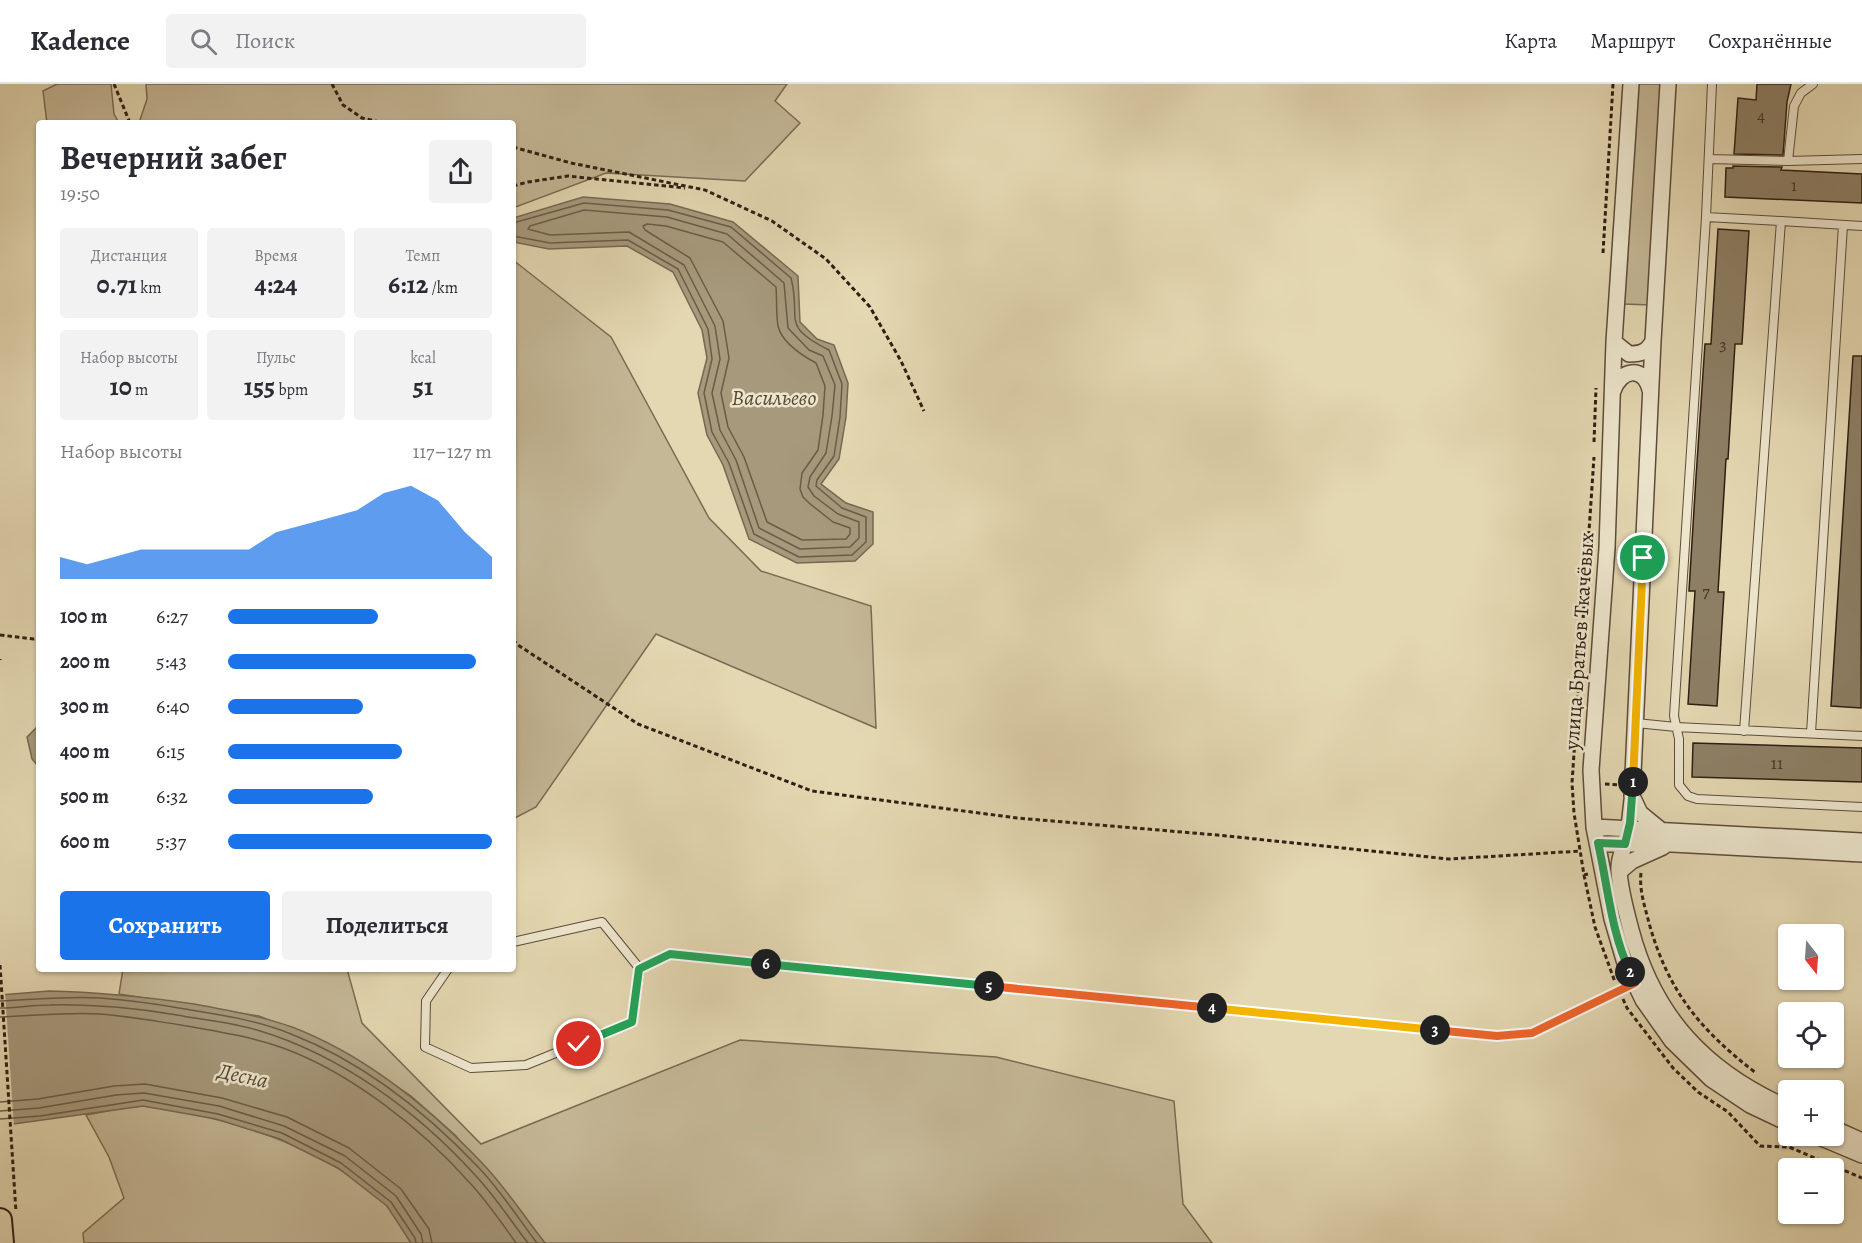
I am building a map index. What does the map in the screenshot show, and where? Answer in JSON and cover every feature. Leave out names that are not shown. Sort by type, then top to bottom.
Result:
[{"type":"main road","points":[[2,1243],[6,1219]]},
{"type":"street","name":"улица Братьев Ткачёвых","points":[[1631,84],[1614,342],[1607,548],[1591,770],[1594,827],[1612,919],[1624,960],[1643,1000],[1672,1041],[1711,1079],[1750,1105],[1778,1118]]},
{"type":"street","points":[[1668,84],[1653,341],[1633,791],[1619,872],[1638,956],[1654,993],[1682,1032],[1720,1070],[1758,1095],[1778,1104]]},
{"type":"street","points":[[1614,342],[1629,354],[1639,354],[1648,350],[1653,341]]},
{"type":"street","points":[[1613,391],[1621,376],[1630,373],[1641,374],[1648,381],[1651,393]]},
{"type":"street","points":[[1633,791],[1640,813],[1662,831]]},
{"type":"street","points":[[1594,827],[1672,844],[1862,854]]},
{"type":"street","points":[[1598,843],[1662,831],[1862,841]]},
{"type":"street","points":[[1619,872],[1632,861],[1650,851],[1672,844]]},
{"type":"street","points":[[1844,1133],[1862,1141]]},
{"type":"street","points":[[1841,1146],[1862,1155]]},
{"type":"lane","points":[[1712,84],[1706,217],[1674,716],[1679,739],[1679,785],[1688,796],[1697,799],[1862,807]]},
{"type":"lane","points":[[1788,161],[1794,106],[1802,93],[1813,84]]},
{"type":"lane","points":[[1709,159],[1788,161],[1862,159]]},
{"type":"lane","points":[[1706,217],[1862,226]]},
{"type":"lane","points":[[1744,731],[1781,221]]},
{"type":"lane","points":[[1811,733],[1843,225]]},
{"type":"lane","points":[[1636,723],[1862,736]]},
{"type":"lane","points":[[446,972],[426,1000],[425,1047],[471,1068],[526,1065],[632,1022],[639,969],[602,922],[516,941]]},
{"type":"lane","points":[[639,969],[670,954],[1497,1036],[1532,1033],[1635,983]]},
{"type":"path","points":[[114,84],[129,120]]},
{"type":"path","points":[[332,84],[343,105],[362,118],[371,120]]},
{"type":"path","points":[[1603,262],[1613,84]]},
{"type":"path","points":[[516,148],[570,163],[705,190],[772,221],[826,259],[870,307],[902,362],[924,411]]},
{"type":"path","points":[[516,185],[568,176],[705,190]]},
{"type":"path","points":[[1596,388],[1572,783],[1633,791]]},
{"type":"path","points":[[0,635],[36,639]]},
{"type":"path","points":[[516,643],[639,724],[812,791],[1017,818],[1217,835],[1449,859],[1581,851]]},
{"type":"path","points":[[1648,866],[1641,873],[1641,886],[1656,950],[1671,981],[1689,1010],[1711,1035],[1763,1079]]},
{"type":"path","points":[[0,965],[6,1219]]},
{"type":"shaded area","points":[[57,84],[111,84],[114,114],[117,120],[47,120],[43,91]]},
{"type":"shaded area","points":[[146,84],[787,84],[775,101],[800,123],[745,181],[606,173],[516,207],[516,120],[140,120],[147,99]]},
{"type":"shaded area","points":[[1638,84],[1664,84],[1650,305],[1624,304]]},
{"type":"shaded area","points":[[516,262],[611,337],[709,518],[761,571],[871,606],[876,728],[656,634],[536,807],[516,817]]},
{"type":"shaded area","points":[[123,972],[348,972],[362,1023],[481,1144],[740,1040],[996,1057],[1174,1101],[1183,1204],[1212,1243],[545,1243],[455,1135],[411,1096],[365,1065],[322,1041],[259,1016],[119,994]]},
{"type":"shaded area","points":[[143,1106],[175,1110],[240,1126],[273,1137],[334,1166],[362,1184],[386,1205],[411,1243],[84,1243],[83,1233],[124,1198],[109,1157],[86,1115]]},
{"type":"water","name":"Васильево","points":[[583,197],[670,204],[733,222],[798,276],[800,322],[817,339],[834,345],[848,383],[846,417],[839,459],[821,484],[846,503],[873,512],[873,544],[855,561],[797,563],[749,539],[723,465],[707,435],[698,393],[707,358],[702,330],[673,272],[627,246],[549,249],[516,243],[516,217]]},
{"type":"water","points":[[36,728],[36,764],[32,759],[27,737]]},
{"type":"water","name":"Десна","points":[[49,991],[122,995],[231,1011],[292,1027],[345,1052],[419,1103],[463,1143],[507,1192],[545,1243],[411,1243],[387,1206],[338,1168],[280,1139],[216,1119],[143,1106],[7,1125],[0,995]]},
{"type":"pier","points":[[5,991],[14,1127],[0,1128],[0,992]]},
{"type":"building","points":[[1757,84],[1791,84],[1787,102],[1783,155],[1734,154],[1738,98],[1756,100]]},
{"type":"building","points":[[1733,166],[1782,167],[1781,170],[1862,174],[1862,203],[1725,197],[1726,168],[1733,168]]},
{"type":"building","points":[[1718,229],[1749,231],[1742,344],[1735,344],[1728,459],[1726,459],[1718,592],[1724,592],[1717,706],[1688,704],[1695,591],[1689,591],[1696,477],[1705,344],[1711,344]]},
{"type":"building","points":[[1853,356],[1862,356],[1861,708],[1831,706]]},
{"type":"building","points":[[1693,743],[1862,748],[1862,782],[1692,777]]},
{"type":"route","points":[[579,1044],[632,1022],[639,969],[670,954],[1497,1036],[1532,1033],[1635,983],[1624,960],[1612,919],[1598,843],[1625,844],[1630,823],[1643,558]]}]
